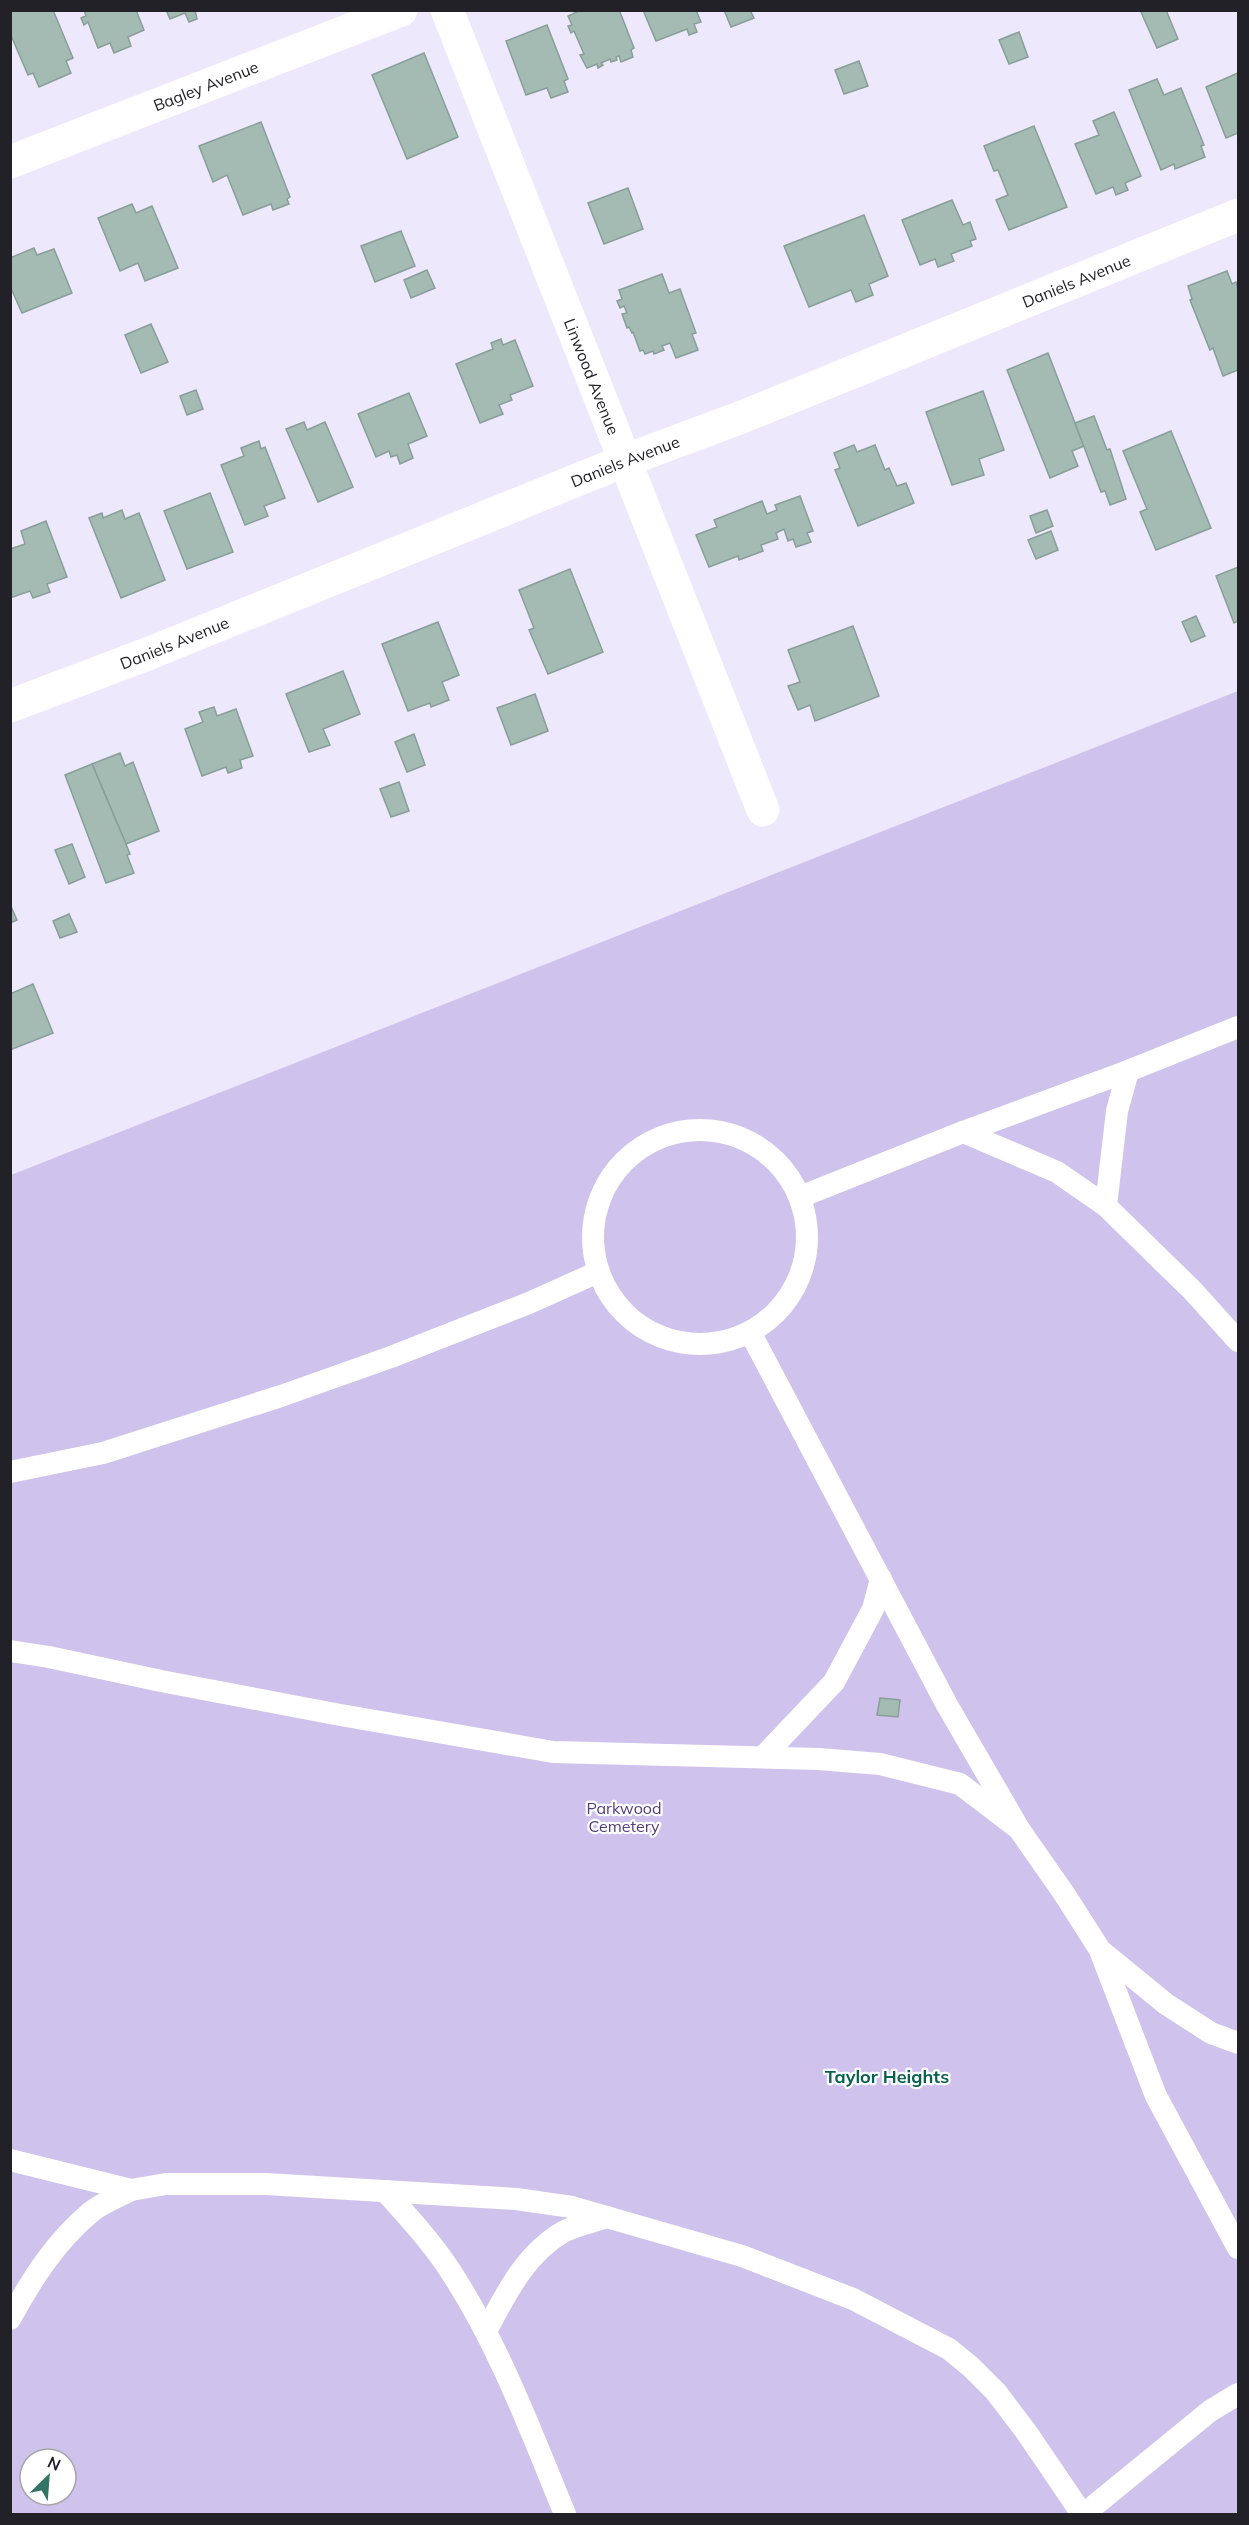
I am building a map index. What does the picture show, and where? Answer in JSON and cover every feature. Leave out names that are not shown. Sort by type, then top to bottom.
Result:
[{"type":"street","name":"Bagley Avenue","points":[[10,162],[401,10]]},
{"type":"street","name":"Linwood Avenue","points":[[447,10],[763,810]]},
{"type":"street","name":"Daniels Avenue","points":[[10,706],[624,461],[753,412],[1239,216]]},
{"type":"lane","points":[[800,1197],[1239,1027]]},
{"type":"lane","points":[[1106,1206],[1117,1112],[1128,1071]]},
{"type":"lane","points":[[694,1129],[727,1132],[758,1146],[783,1168],[800,1197],[807,1221],[807,1248],[801,1274],[783,1304],[772,1317],[750,1332],[721,1342],[690,1344],[660,1336],[633,1321],[612,1299],[598,1272],[592,1239],[596,1206],[610,1176],[633,1152],[662,1136],[694,1129]]},
{"type":"lane","points":[[963,1132],[1057,1172],[1106,1206],[1239,1341]]},
{"type":"lane","points":[[10,1472],[103,1452],[281,1396],[402,1353],[529,1303],[598,1272]]},
{"type":"lane","points":[[750,1332],[947,1705],[1019,1829],[1100,1950],[1156,2096],[1239,2248]]},
{"type":"lane","points":[[763,1757],[834,1682],[873,1609],[881,1579]]},
{"type":"lane","points":[[10,1651],[335,1714],[553,1752],[763,1757],[880,1764],[960,1784],[1019,1829]]},
{"type":"lane","points":[[1100,1950],[1166,2004],[1211,2032],[1239,2043]]},
{"type":"lane","points":[[10,2160],[131,2190]]},
{"type":"lane","points":[[10,2319],[36,2272],[65,2237],[92,2211],[131,2190],[166,2184],[266,2184],[385,2191],[516,2199],[572,2207],[753,2260],[853,2299],[949,2349],[971,2367],[996,2392],[1083,2514],[1210,2411],[1239,2394]]},
{"type":"lane","points":[[385,2191],[421,2231],[450,2270],[499,2354],[565,2514]]},
{"type":"lane","points":[[486,2331],[509,2287],[541,2247],[565,2231],[607,2217]]},
{"type":"green space","name":"Parkwood Cemetery","points":[[1238,691],[1238,2514],[11,2514],[11,1175]]},
{"type":"building","points":[[10,10],[53,10],[73,58],[66,61],[71,73],[39,87],[33,73],[28,75],[10,33]]},
{"type":"building","points":[[84,10],[136,10],[144,30],[128,37],[131,46],[114,53],[110,43],[98,48],[88,22],[84,25],[81,18],[86,16]]},
{"type":"building","points":[[166,10],[195,10],[197,19],[189,22],[185,13],[170,19]]},
{"type":"building","points":[[581,10],[622,10],[620,12],[634,48],[631,50],[633,57],[621,62],[619,56],[616,57],[617,60],[611,62],[610,59],[601,63],[603,65],[598,68],[597,64],[587,68],[580,55],[584,54],[574,31],[571,33],[568,26],[572,25],[568,16]]},
{"type":"building","points":[[643,10],[696,10],[701,22],[694,24],[697,32],[689,35],[687,29],[656,41]]},
{"type":"building","points":[[724,10],[750,10],[754,18],[731,27]]},
{"type":"building","points":[[1166,10],[1178,39],[1157,48],[1141,12]]},
{"type":"building","points":[[547,25],[568,79],[564,81],[568,92],[551,98],[547,88],[526,95],[506,41]]},
{"type":"building","points":[[1019,32],[1028,57],[1009,64],[999,40]]},
{"type":"building","points":[[424,53],[458,137],[407,159],[372,75]]},
{"type":"building","points":[[859,61],[868,86],[844,94],[835,70]]},
{"type":"building","points":[[1238,73],[1238,133],[1226,138],[1206,87]]},
{"type":"building","points":[[1157,79],[1164,95],[1181,88],[1204,145],[1201,146],[1205,157],[1175,169],[1174,164],[1161,170],[1129,90]]},
{"type":"building","points":[[1114,112],[1141,176],[1125,183],[1128,190],[1116,195],[1113,187],[1096,194],[1075,144],[1099,135],[1093,121]]},
{"type":"building","points":[[261,122],[290,197],[287,199],[289,204],[273,210],[271,204],[243,215],[227,175],[213,182],[199,146]]},
{"type":"building","points":[[1034,126],[1067,207],[1009,230],[996,200],[1008,195],[998,170],[994,171],[984,146]]},
{"type":"building","points":[[628,188],[643,229],[604,244],[588,203]]},
{"type":"building","points":[[952,200],[963,225],[970,222],[976,239],[970,241],[972,246],[951,254],[954,261],[938,267],[935,259],[920,265],[902,220]]},
{"type":"building","points":[[132,204],[136,213],[152,206],[178,268],[145,281],[138,263],[120,271],[98,218]]},
{"type":"building","points":[[864,215],[888,276],[869,284],[873,295],[856,302],[851,290],[809,307],[784,246]]},
{"type":"building","points":[[401,231],[415,266],[375,282],[361,246]]},
{"type":"building","points":[[34,248],[37,255],[54,249],[72,293],[22,313],[10,286],[10,258]]},
{"type":"building","points":[[427,270],[435,288],[411,298],[404,280]]},
{"type":"building","points":[[1227,271],[1232,284],[1236,282],[1238,289],[1238,370],[1223,376],[1213,348],[1210,350],[1190,300],[1192,299],[1188,286]]},
{"type":"building","points":[[662,274],[669,293],[680,289],[696,333],[692,334],[698,350],[676,358],[670,343],[662,346],[664,350],[654,354],[653,351],[645,354],[643,350],[640,351],[633,332],[629,327],[627,328],[622,314],[627,313],[624,306],[620,308],[617,301],[622,299],[619,290]]},
{"type":"building","points":[[151,324],[168,362],[141,373],[125,335]]},
{"type":"building","points":[[501,339],[503,345],[515,340],[533,386],[510,395],[512,400],[499,405],[503,414],[480,423],[456,364],[493,349],[491,343]]},
{"type":"building","points":[[1048,353],[1084,446],[1072,451],[1078,466],[1050,478],[1007,370]]},
{"type":"building","points":[[196,390],[203,409],[187,415],[180,396]]},
{"type":"building","points":[[983,391],[1004,450],[979,459],[984,475],[952,485],[926,412]]},
{"type":"building","points":[[409,393],[427,436],[408,444],[413,458],[400,464],[397,455],[391,457],[389,451],[376,457],[358,414]]},
{"type":"building","points":[[1094,416],[1107,450],[1110,449],[1126,499],[1110,505],[1105,491],[1101,492],[1075,423]]},
{"type":"building","points":[[304,422],[307,430],[325,422],[353,487],[318,502],[286,429]]},
{"type":"building","points":[[1171,431],[1211,528],[1156,550],[1140,512],[1147,509],[1123,451]]},
{"type":"building","points":[[259,441],[261,449],[265,447],[285,498],[264,506],[268,516],[245,525],[221,465],[244,456],[241,448]]},
{"type":"building","points":[[854,445],[857,452],[875,445],[885,470],[889,468],[897,486],[906,483],[914,503],[858,526],[835,470],[840,468],[834,453]]},
{"type":"building","points":[[210,493],[233,552],[187,569],[164,511]]},
{"type":"building","points":[[800,496],[813,531],[807,533],[811,542],[796,547],[793,539],[788,541],[784,529],[776,533],[778,539],[761,545],[763,551],[739,560],[738,556],[709,567],[696,535],[717,527],[714,520],[762,501],[767,514],[777,510],[775,505]]},
{"type":"building","points":[[122,510],[125,519],[139,513],[165,580],[121,598],[89,518],[102,513],[103,518]]},
{"type":"building","points":[[1047,510],[1053,526],[1036,533],[1030,516]]},
{"type":"building","points":[[46,521],[67,577],[47,584],[50,592],[33,598],[30,591],[10,598],[10,549],[25,544],[21,531]]},
{"type":"building","points":[[1051,531],[1058,550],[1036,559],[1028,540]]},
{"type":"building","points":[[1238,567],[1238,621],[1234,623],[1216,576]]},
{"type":"building","points":[[570,569],[603,652],[548,674],[529,630],[534,628],[519,590]]},
{"type":"building","points":[[1196,616],[1205,636],[1191,642],[1182,622]]},
{"type":"building","points":[[438,622],[459,675],[442,682],[449,700],[431,707],[430,703],[408,711],[382,644]]},
{"type":"building","points":[[853,626],[879,696],[815,721],[810,705],[798,710],[788,686],[800,682],[788,650]]},
{"type":"building","points":[[343,671],[360,714],[323,729],[330,745],[309,752],[286,694]]},
{"type":"building","points":[[535,694],[548,731],[511,745],[497,708]]},
{"type":"building","points":[[214,707],[217,716],[236,709],[253,756],[240,760],[242,768],[228,773],[226,767],[202,776],[185,729],[203,722],[199,712]]},
{"type":"building","points":[[414,734],[425,765],[407,772],[395,742]]},
{"type":"building","points":[[120,753],[125,766],[133,762],[159,831],[126,844],[92,764]]},
{"type":"building","points":[[92,764],[130,854],[127,855],[134,873],[106,883],[65,775]]},
{"type":"building","points":[[399,782],[409,811],[391,817],[380,789]]},
{"type":"building","points":[[72,844],[85,877],[69,884],[55,850]]},
{"type":"building","points":[[10,904],[17,920],[10,923]]},
{"type":"building","points":[[69,914],[77,932],[60,938],[53,921]]},
{"type":"building","points":[[33,984],[53,1033],[10,1050],[10,994]]},
{"type":"building","points":[[880,1698],[900,1700],[898,1717],[877,1715]]},
{"type":"district","name":"Taylor Heights","points":[[887,2077]]}]
